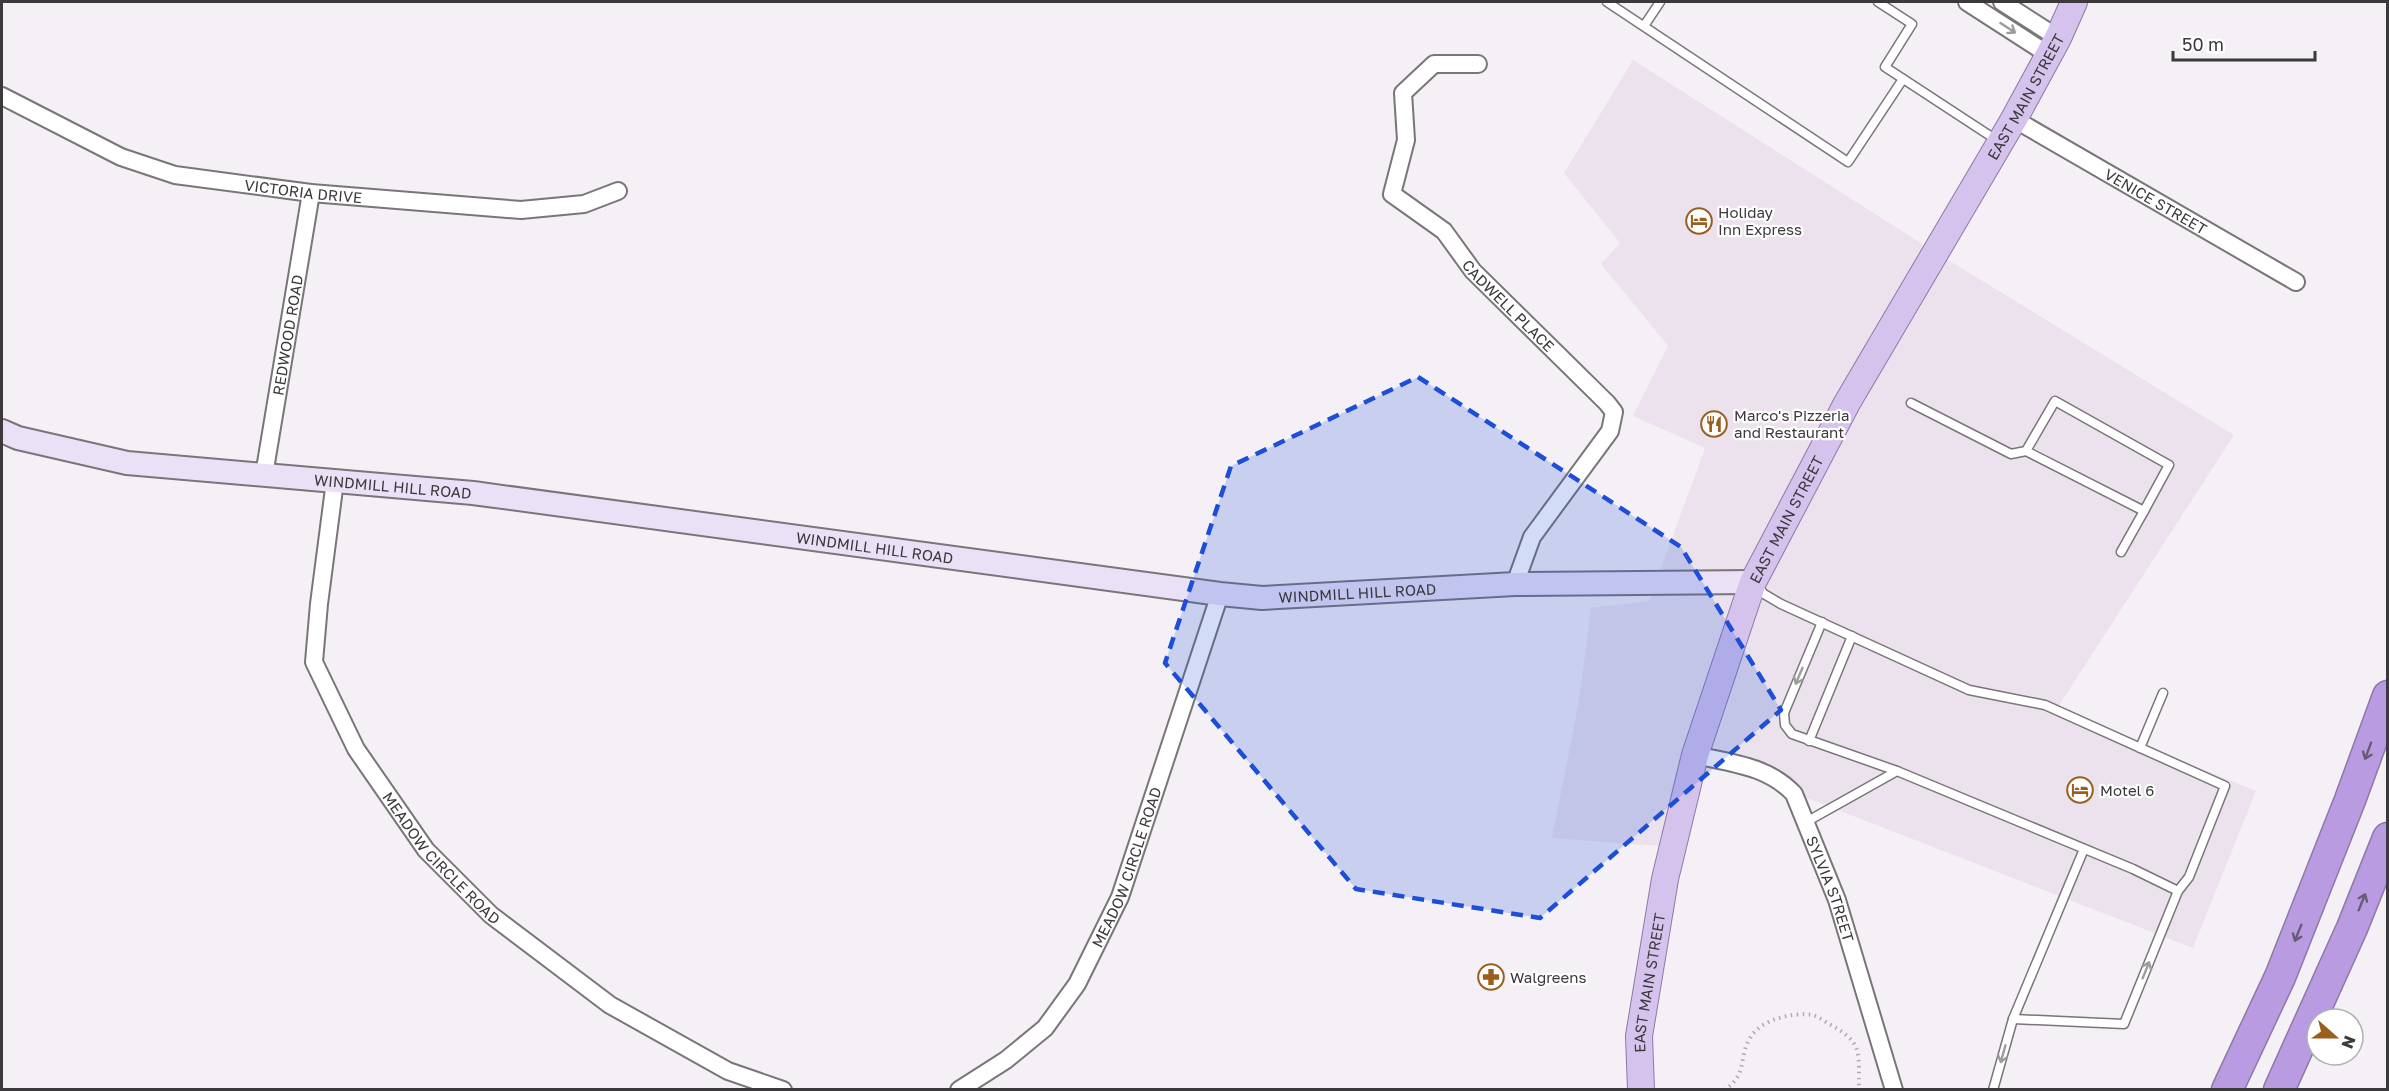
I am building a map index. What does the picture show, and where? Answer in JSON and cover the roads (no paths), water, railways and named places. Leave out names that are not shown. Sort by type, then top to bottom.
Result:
[{"type":"highway","points":[[2227,1089],[2280,977],[2350,800],[2388,696]]},
{"type":"highway","points":[[2279,1089],[2352,928],[2388,838]]},
{"type":"main road","name":"EAST MAIN STREET","points":[[1641,1089],[1639,1036],[1665,879],[1695,755],[1753,582],[1847,403],[2001,142],[2074,2]]},
{"type":"street","points":[[1967,2],[2053,46]]},
{"type":"street","points":[[2002,2],[2053,46]]},
{"type":"street","name":"CADWELL PLACE","points":[[1478,64],[1434,64],[1403,93],[1406,140],[1392,194],[1444,231],[1473,271],[1614,412],[1610,431],[1532,537],[1515,584]]},
{"type":"street","name":"VICTORIA DRIVE","points":[[2,96],[121,157],[175,175],[311,193],[521,210],[584,204],[618,191]]},
{"type":"street","name":"VENICE STREET","points":[[2014,119],[2296,282]]},
{"type":"street","name":"REDWOOD ROAD","points":[[264,475],[311,193]]},
{"type":"street","name":"WINDMILL HILL ROAD","points":[[2,431],[18,438],[127,464],[473,493],[1262,598],[1515,584],[1753,582]]},
{"type":"street","name":"MEADOW CIRCLE ROAD","points":[[334,481],[314,662],[356,749],[426,850],[491,915],[609,1005],[728,1071],[783,1089]]},
{"type":"street","name":"MEADOW CIRCLE ROAD","points":[[959,1089],[1006,1060],[1045,1028],[1077,984],[1120,897],[1220,594]]},
{"type":"street","name":"SYLVIA STREET","points":[[1695,755],[1767,773],[1776,777],[1794,794],[1837,900],[1894,1089]]},
{"type":"lane","points":[[1607,2],[1848,162],[1902,79]]},
{"type":"lane","points":[[1644,26],[1660,2]]},
{"type":"lane","points":[[1878,2],[1912,24],[1885,67],[2001,142]]},
{"type":"lane","points":[[2026,451],[2055,401],[2169,465],[2121,552]]},
{"type":"lane","points":[[1911,403],[2011,454],[2026,451],[2144,511]]},
{"type":"lane","points":[[1753,582],[1764,594],[1781,604],[1969,690],[2045,705],[2225,786],[2189,877],[2178,891],[2124,1024],[2013,1019]]},
{"type":"lane","points":[[1822,622],[1784,713],[1785,725],[1792,734],[1897,771],[2133,869],[2178,891]]},
{"type":"lane","points":[[1809,741],[1852,636]]},
{"type":"lane","points":[[2140,748],[2163,693]]},
{"type":"lane","points":[[1806,822],[1897,771]]},
{"type":"lane","points":[[1993,1089],[2013,1019],[2084,849]]},
{"type":"place","name":"Holiday Inn Express","points":[[1699,221]]},
{"type":"place","name":"Marco's Pizzeria and Restaurant","points":[[1714,424]]},
{"type":"place","name":"Motel 6","points":[[2080,790]]},
{"type":"place","name":"Walgreens","points":[[1491,977]]}]
